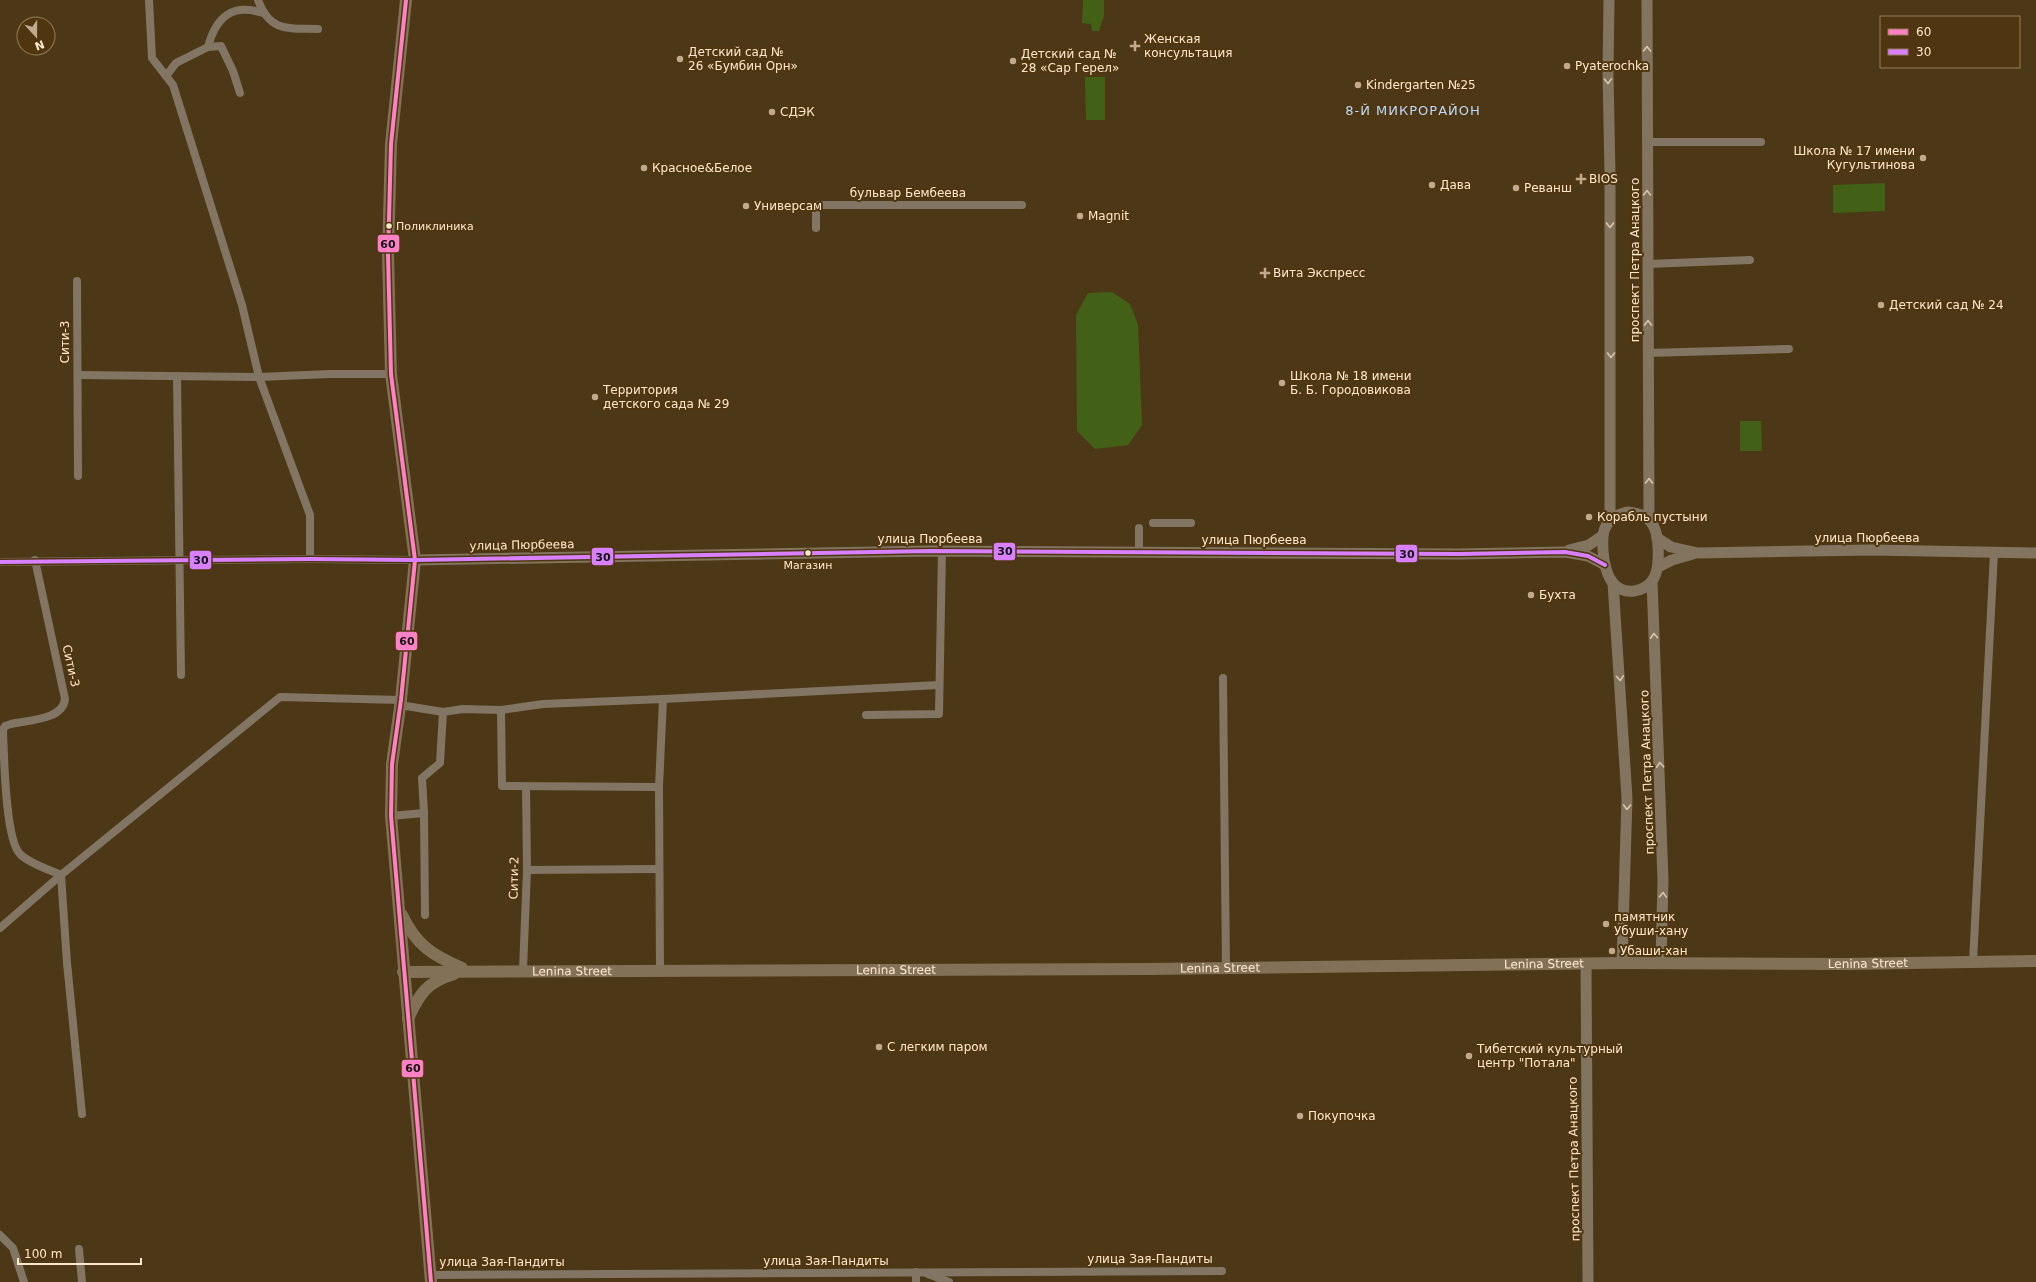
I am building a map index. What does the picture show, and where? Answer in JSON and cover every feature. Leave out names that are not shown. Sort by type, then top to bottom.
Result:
[{"type":"main road","points":[[406,0],[391,144],[388,255],[391,374],[415,560],[392,764],[391,816],[430,1278]]},
{"type":"main road","name":"проспект Петра Анацкого","points":[[1609,0],[1610,520]]},
{"type":"main road","name":"проспект Петра Анацкого","points":[[1647,0],[1649,520]]},
{"type":"main road","points":[[1627,512],[1636,513],[1649,520],[1656,530],[1658,567],[1652,581],[1642,588],[1629,591],[1620,590],[1612,583],[1605,565],[1602,536],[1605,527],[1610,520],[1627,512]]},
{"type":"main road","points":[[1565,552],[1589,545],[1602,536]]},
{"type":"main road","points":[[1657,538],[1671,547],[1698,552]]},
{"type":"main road","name":"улица Пюрбеева","points":[[1698,552],[1871,550],[2036,553]]},
{"type":"main road","name":"улица Пюрбеева","points":[[415,560],[942,551],[1459,554],[1565,552]]},
{"type":"main road","points":[[1565,552],[1588,556],[1605,565]]},
{"type":"main road","points":[[1658,567],[1672,560],[1698,552]]},
{"type":"main road","name":"проспект Петра Анацкого","points":[[1652,581],[1663,880],[1661,962]]},
{"type":"main road","name":"проспект Петра Анацкого","points":[[1612,583],[1627,798],[1622,962]]},
{"type":"main road","points":[[398,908],[414,937],[422,946],[434,954],[467,970]]},
{"type":"main road","name":"Lenina Street","points":[[403,972],[467,970],[1226,968],[1586,964],[1622,962],[1846,964],[2036,961]]},
{"type":"main road","name":"проспект Петра Анацкого","points":[[1586,964],[1588,1282]]},
{"type":"main road","points":[[408,1020],[417,999],[425,989],[445,977],[467,970]]},
{"type":"street","points":[[149,0],[152,58],[173,85],[237,290],[259,376],[310,515],[310,559]]},
{"type":"street","points":[[258,0],[263,14]]},
{"type":"street","points":[[208,47],[211,36],[222,19],[232,11],[250,9],[263,14],[280,27],[318,29]]},
{"type":"street","points":[[166,76],[176,63],[208,47],[221,46],[233,71],[240,93]]},
{"type":"street","points":[[1647,142],[1761,142]]},
{"type":"street","name":"бульвар Бембеева","points":[[816,228],[816,205],[1022,205]]},
{"type":"street","points":[[1648,264],[1750,260]]},
{"type":"street","name":"Сити-3","points":[[77,280],[78,476]]},
{"type":"street","points":[[1648,353],[1789,348]]},
{"type":"street","points":[[78,375],[259,376],[391,374]]},
{"type":"street","points":[[177,376],[181,675]]},
{"type":"street","points":[[1153,523],[1191,523]]},
{"type":"street","points":[[1139,528],[1139,552]]},
{"type":"street","points":[[866,715],[939,714],[942,551]]},
{"type":"street","points":[[1973,962],[1994,553]]},
{"type":"street","points":[[0,562],[36,560],[415,560]]},
{"type":"street","name":"Сити-3","points":[[36,560],[65,704],[56,714],[5,726],[3,730],[6,799],[15,846],[20,854],[61,875]]},
{"type":"street","points":[[1223,678],[1226,968]]},
{"type":"street","points":[[0,928],[61,875],[280,697],[400,702],[443,712],[463,709],[501,710],[543,704],[939,685]]},
{"type":"street","points":[[660,970],[659,787],[663,699]]},
{"type":"street","points":[[501,710],[502,786],[659,787]]},
{"type":"street","points":[[425,916],[424,813],[422,778],[440,762],[443,712]]},
{"type":"street","name":"Сити-2","points":[[523,970],[526,870],[526,787]]},
{"type":"street","points":[[391,816],[424,813]]},
{"type":"street","points":[[526,870],[659,869]]},
{"type":"street","points":[[61,875],[67,963],[82,1114]]},
{"type":"street","points":[[0,1234],[14,1248],[24,1282]]},
{"type":"street","points":[[79,1249],[82,1282]]},
{"type":"street","name":"улица Зая-Пандиты","points":[[430,1278],[642,1278],[732,1273],[1222,1271]]},
{"type":"street","points":[[916,1282],[920,1272],[949,1282]]},
{"type":"street","points":[[732,1273],[732,1282]]},
{"type":"street","points":[[777,1273],[778,1282]]},
{"type":"street","points":[[851,1273],[851,1282]]},
{"type":"green space","points":[[1083,0],[1104,0],[1104,16],[1099,31],[1092,31],[1091,24],[1082,23]]},
{"type":"green space","points":[[1085,77],[1105,77],[1105,120],[1086,120]]},
{"type":"green space","points":[[1885,183],[1885,211],[1833,213],[1833,185]]},
{"type":"green space","points":[[1112,292],[1130,304],[1138,325],[1142,425],[1128,445],[1095,449],[1077,431],[1076,315],[1088,293]]},
{"type":"green space","points":[[1740,421],[1761,421],[1762,451],[1740,451]]},
{"type":"transit line","name":"60","points":[[406,0],[391,144],[388,255],[391,374],[415,560],[401,700],[392,764],[391,816],[431,1282]]},
{"type":"transit line","name":"30","points":[[0,562],[310,559],[415,560],[930,551],[1459,554],[1565,552],[1588,556],[1605,565]]},
{"type":"place","name":"Женская консультация","points":[[1135,46]]},
{"type":"place","name":"Детский сад № 26 «Бумбин Орн»","points":[[680,59]]},
{"type":"place","name":"Детский сад № 28 «Сар Герел»","points":[[1013,61]]},
{"type":"place","name":"Pyaterochka","points":[[1567,66]]},
{"type":"place","name":"Kindergarten №25","points":[[1358,85]]},
{"type":"place","name":"СДЭК","points":[[772,112]]},
{"type":"place","name":"Школа № 17 имени Кугультинова","points":[[1923,158]]},
{"type":"place","name":"Красное&Белое","points":[[644,168]]},
{"type":"place","name":"BIOS","points":[[1581,179]]},
{"type":"place","name":"Дава","points":[[1432,185]]},
{"type":"place","name":"Реванш","points":[[1516,188]]},
{"type":"place","name":"Универсам","points":[[746,206]]},
{"type":"place","name":"Magnit","points":[[1080,216]]},
{"type":"place","name":"Поликлиника","points":[[389,226]]},
{"type":"place","name":"Вита Экспресс","points":[[1265,273]]},
{"type":"place","name":"Детский сад № 24","points":[[1881,305]]},
{"type":"place","name":"Школа № 18 имени Б. Б. Городовикова","points":[[1282,383]]},
{"type":"place","name":"Территория детского сада № 29","points":[[595,397]]},
{"type":"place","name":"Корабль пустыни","points":[[1589,517]]},
{"type":"place","name":"Магазин","points":[[808,553]]},
{"type":"place","name":"Бухта","points":[[1531,595]]},
{"type":"place","name":"памятник Убуши-хану","points":[[1606,924]]},
{"type":"place","name":"Убаши-хан","points":[[1612,951]]},
{"type":"place","name":"С легким паром","points":[[879,1047]]},
{"type":"place","name":"Тибетский культурный центр \"Потала\"","points":[[1469,1056]]},
{"type":"place","name":"Покупочка","points":[[1300,1116]]},
{"type":"district","name":"8-Й МИКРОРАЙОН","points":[[1413,110]]}]
